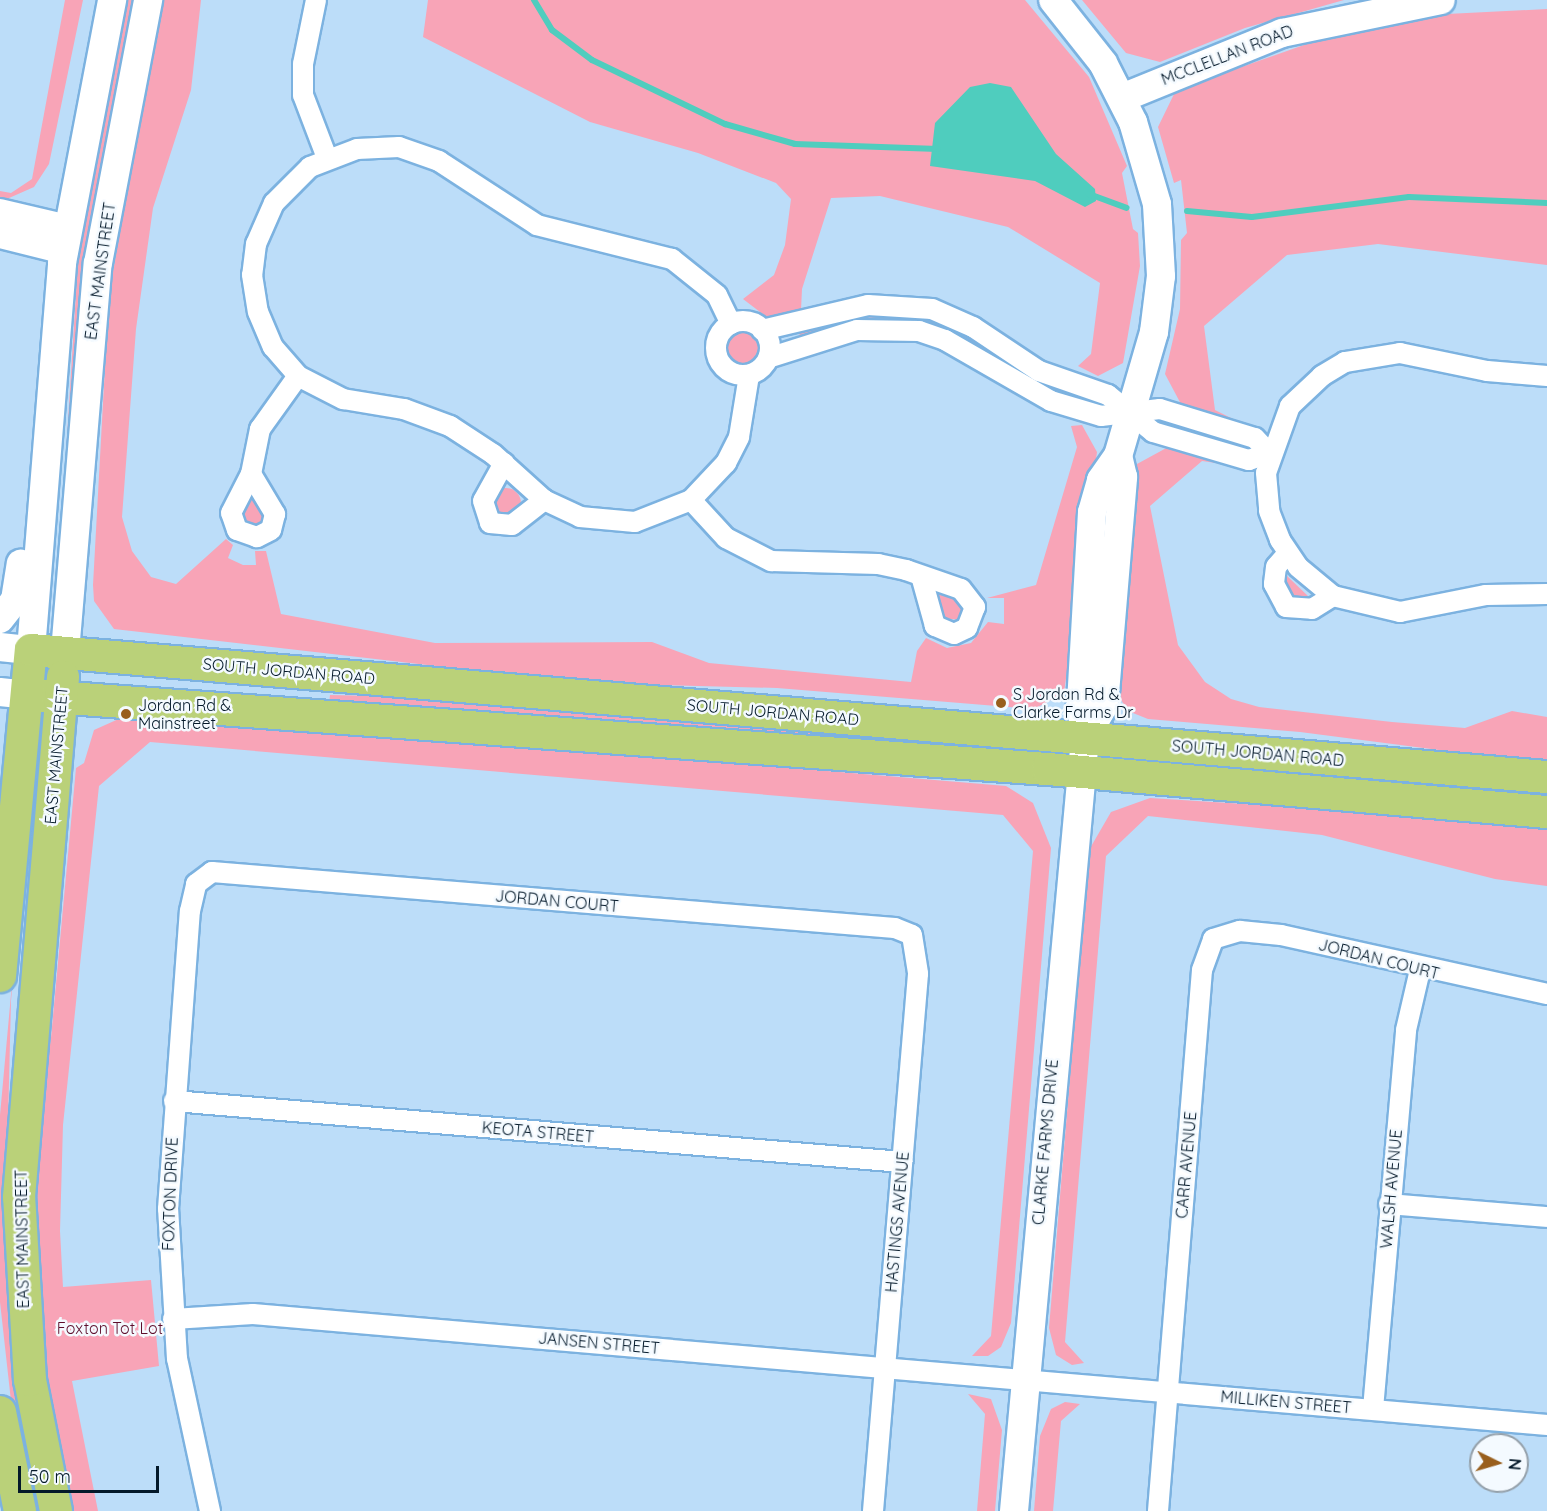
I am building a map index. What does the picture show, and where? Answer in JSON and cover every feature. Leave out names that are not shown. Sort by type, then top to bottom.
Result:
[{"type":"main road","name":"SOUTH JORDAN ROAD","points":[[31,650],[1547,777]]},
{"type":"main road","points":[[0,976],[8,890],[13,693],[31,650]]},
{"type":"main road","name":"EAST MAINSTREET","points":[[56,1511],[27,1356],[19,1197],[65,652]]},
{"type":"main road","points":[[13,693],[1078,772],[1547,812]]},
{"type":"main road","points":[[0,759],[0,796]]},
{"type":"main road","points":[[0,860],[8,890]]},
{"type":"main road","points":[[0,1412],[3,1450],[20,1511]]},
{"type":"main road","points":[[3,1450],[28,1462],[39,1511]]},
{"type":"street","points":[[31,650],[66,239],[112,0]]},
{"type":"street","name":"EAST MAINSTREET","points":[[65,652],[98,263],[148,0]]},
{"type":"street","points":[[316,0],[303,64],[303,95],[327,158]]},
{"type":"street","name":"CLARKE FARMS DRIVE","points":[[1014,1511],[1078,772],[1084,738],[1081,703],[1092,512],[1101,480],[1118,456],[1157,313],[1160,232],[1152,178],[1122,98],[1089,42],[1053,0]]},
{"type":"street","name":"MCCLELLAN ROAD","points":[[1122,98],[1260,39],[1392,4],[1442,0]]},
{"type":"street","points":[[731,324],[717,296],[672,259],[537,225],[428,155],[386,146],[327,158],[297,177],[274,203],[260,230],[253,260],[258,312],[273,347],[298,376],[343,399],[434,419],[504,463],[544,500],[580,517],[623,522],[657,516],[691,500],[733,449],[746,412],[749,375],[768,358],[857,330],[897,328],[932,334],[986,366],[1073,409],[1101,416],[1160,409],[1255,438],[1269,453]]},
{"type":"street","points":[[0,213],[66,239]]},
{"type":"street","points":[[0,234],[66,239]]},
{"type":"street","points":[[762,330],[853,308],[880,304],[932,309],[1039,371],[1108,395],[1130,412]]},
{"type":"street","points":[[853,308],[857,330]]},
{"type":"street","points":[[749,375],[732,373],[720,361],[717,345],[731,324],[746,322],[762,330],[769,340],[768,358]]},
{"type":"street","points":[[986,366],[999,346]]},
{"type":"street","points":[[1547,376],[1487,371],[1414,354],[1358,358],[1327,372],[1300,395],[1269,453],[1269,511],[1288,553],[1333,596],[1400,612],[1486,595],[1547,594]]},
{"type":"street","points":[[251,474],[260,429],[298,376]]},
{"type":"street","points":[[0,619],[18,590],[30,444],[50,411]]},
{"type":"street","points":[[504,463],[483,501],[490,523],[513,525],[544,500]]},
{"type":"street","points":[[691,500],[726,538],[771,561],[878,564],[921,576]]},
{"type":"street","points":[[1288,553],[1276,567],[1274,584],[1286,607],[1312,609],[1333,596]]},
{"type":"street","name":"SOUTH JORDAN ROAD","points":[[0,647],[31,650]]},
{"type":"street","name":"JORDAN COURT","points":[[202,877],[223,873],[895,928],[912,935]]},
{"type":"street","name":"FOXTON DRIVE","points":[[202,877],[190,911],[174,1101],[168,1209],[173,1319],[188,1423],[210,1511]]},
{"type":"street","name":"JORDAN COURT","points":[[1213,939],[1240,931],[1281,935],[1420,970],[1547,994]]},
{"type":"street","name":"HASTINGS AVENUE","points":[[873,1511],[918,956],[912,935]]},
{"type":"street","name":"CARR AVENUE","points":[[1158,1511],[1202,970],[1213,939]]},
{"type":"street","name":"WALSH AVENUE","points":[[1373,1409],[1389,1204],[1406,1030],[1420,970]]},
{"type":"street","name":"KEOTA STREET","points":[[174,1101],[902,1162]]},
{"type":"street","points":[[1389,1204],[1547,1216]]},
{"type":"street","name":"JANSEN STREET","points":[[173,1319],[253,1314],[1025,1380]]},
{"type":"street","name":"MILLIKEN STREET","points":[[1025,1380],[1547,1425]]},
{"type":"green space","points":[[65,0],[83,0],[49,164],[34,187],[0,202],[0,191],[11,193],[32,179]]},
{"type":"green space","points":[[125,0],[136,0],[58,582],[80,229]]},
{"type":"green space","points":[[161,0],[201,0],[191,90],[153,208],[136,329],[122,517],[132,551],[151,577],[176,584],[226,539],[233,545],[228,558],[243,565],[256,565],[255,551],[266,551],[281,614],[435,643],[652,642],[709,663],[911,682],[917,651],[926,638],[947,648],[971,643],[988,622],[1004,624],[1004,598],[987,598],[1036,585],[1077,447],[1071,426],[1082,425],[1097,452],[1064,693],[1034,709],[777,688],[585,683],[114,629],[94,601],[93,585],[109,294]]},
{"type":"green space","points":[[428,0],[1025,0],[1089,77],[1127,166],[1122,173],[1133,229],[1138,233],[1140,266],[1123,363],[1098,376],[1078,366],[1091,354],[1100,283],[1008,227],[880,196],[831,198],[802,289],[801,310],[768,318],[743,299],[774,275],[785,245],[791,199],[776,183],[698,153],[590,122],[423,37]]},
{"type":"green space","points":[[1082,0],[1344,0],[1245,28],[1160,62],[1126,53]]},
{"type":"green space","points":[[1547,9],[1547,265],[1378,244],[1287,255],[1204,326],[1215,410],[1245,425],[1182,406],[1165,374],[1180,309],[1181,240],[1187,233],[1181,180],[1174,183],[1158,127],[1176,90],[1335,34],[1447,14]]},
{"type":"green space","points":[[897,312],[945,322],[986,347],[982,352],[910,322],[865,317]]},
{"type":"green space","points":[[845,318],[845,325],[802,337],[797,332]]},
{"type":"green space","points":[[744,329],[751,330],[757,335],[762,341],[762,355],[757,361],[751,366],[744,367],[737,366],[731,361],[726,355],[725,348],[726,341],[731,335],[737,330]]},
{"type":"green space","points":[[1005,360],[1090,397],[1089,403],[1061,398],[999,361]]},
{"type":"green space","points":[[1172,422],[1243,443],[1242,448],[1172,430]]},
{"type":"green space","points":[[1170,446],[1237,466],[1202,461],[1150,506],[1178,645],[1205,682],[1231,699],[1259,707],[1392,722],[1465,728],[1512,711],[1547,717],[1547,764],[1300,732],[1148,719],[1128,711],[1118,695],[1127,524],[1137,464]]},
{"type":"green space","points":[[506,488],[516,493],[521,503],[516,513],[506,518],[496,513],[491,503],[496,493]]},
{"type":"green space","points":[[251,493],[267,512],[259,526],[249,527],[242,519]]},
{"type":"green space","points":[[1286,575],[1309,597],[1288,596]]},
{"type":"green space","points":[[935,592],[957,597],[966,611],[961,620],[941,618]]},
{"type":"green space","points":[[330,695],[466,698],[913,735],[770,734],[329,704]]},
{"type":"green space","name":"Foxton Tot Lot","points":[[132,713],[1006,786],[1033,803],[1051,848],[1011,1323],[1001,1347],[988,1356],[972,1356],[991,1336],[1033,851],[1003,815],[150,742],[99,786],[63,1125],[60,1231],[63,1287],[151,1280],[159,1366],[72,1381],[98,1511],[68,1511],[46,1404],[33,1161],[51,1038],[76,768],[84,763],[94,730]]},
{"type":"green space","points":[[34,743],[11,1001],[6,1203],[23,1441],[12,1410],[0,1302],[0,1115]]},
{"type":"green space","points":[[1149,764],[1547,788],[1547,800]]},
{"type":"green space","points":[[1150,798],[1547,823],[1547,886],[1495,879],[1322,835],[1148,816],[1106,856],[1065,1342],[1084,1363],[1072,1365],[1056,1355],[1049,1328],[1089,850],[1111,812]]},
{"type":"green space","points":[[968,1394],[991,1399],[1002,1430],[995,1511],[977,1511],[985,1414]]},
{"type":"green space","points":[[1065,1402],[1080,1404],[1061,1421],[1053,1511],[1034,1511],[1040,1436],[1051,1409]]},
{"type":"shaded area","points":[[990,83],[1011,87],[1056,154],[1095,189],[1096,201],[1085,207],[1035,181],[930,166],[935,123],[970,87]]},
{"type":"waterway","points":[[534,0],[552,30],[592,60],[725,124],[795,144],[938,149]]},
{"type":"waterway","points":[[1089,194],[1127,208]]},
{"type":"waterway","points":[[1187,211],[1252,217],[1409,197],[1547,203]]},
{"type":"place","name":"S Jordan Rd & Clarke Farms Dr","points":[[1001,703]]},
{"type":"place","name":"Jordan Rd & Mainstreet","points":[[126,714]]}]
